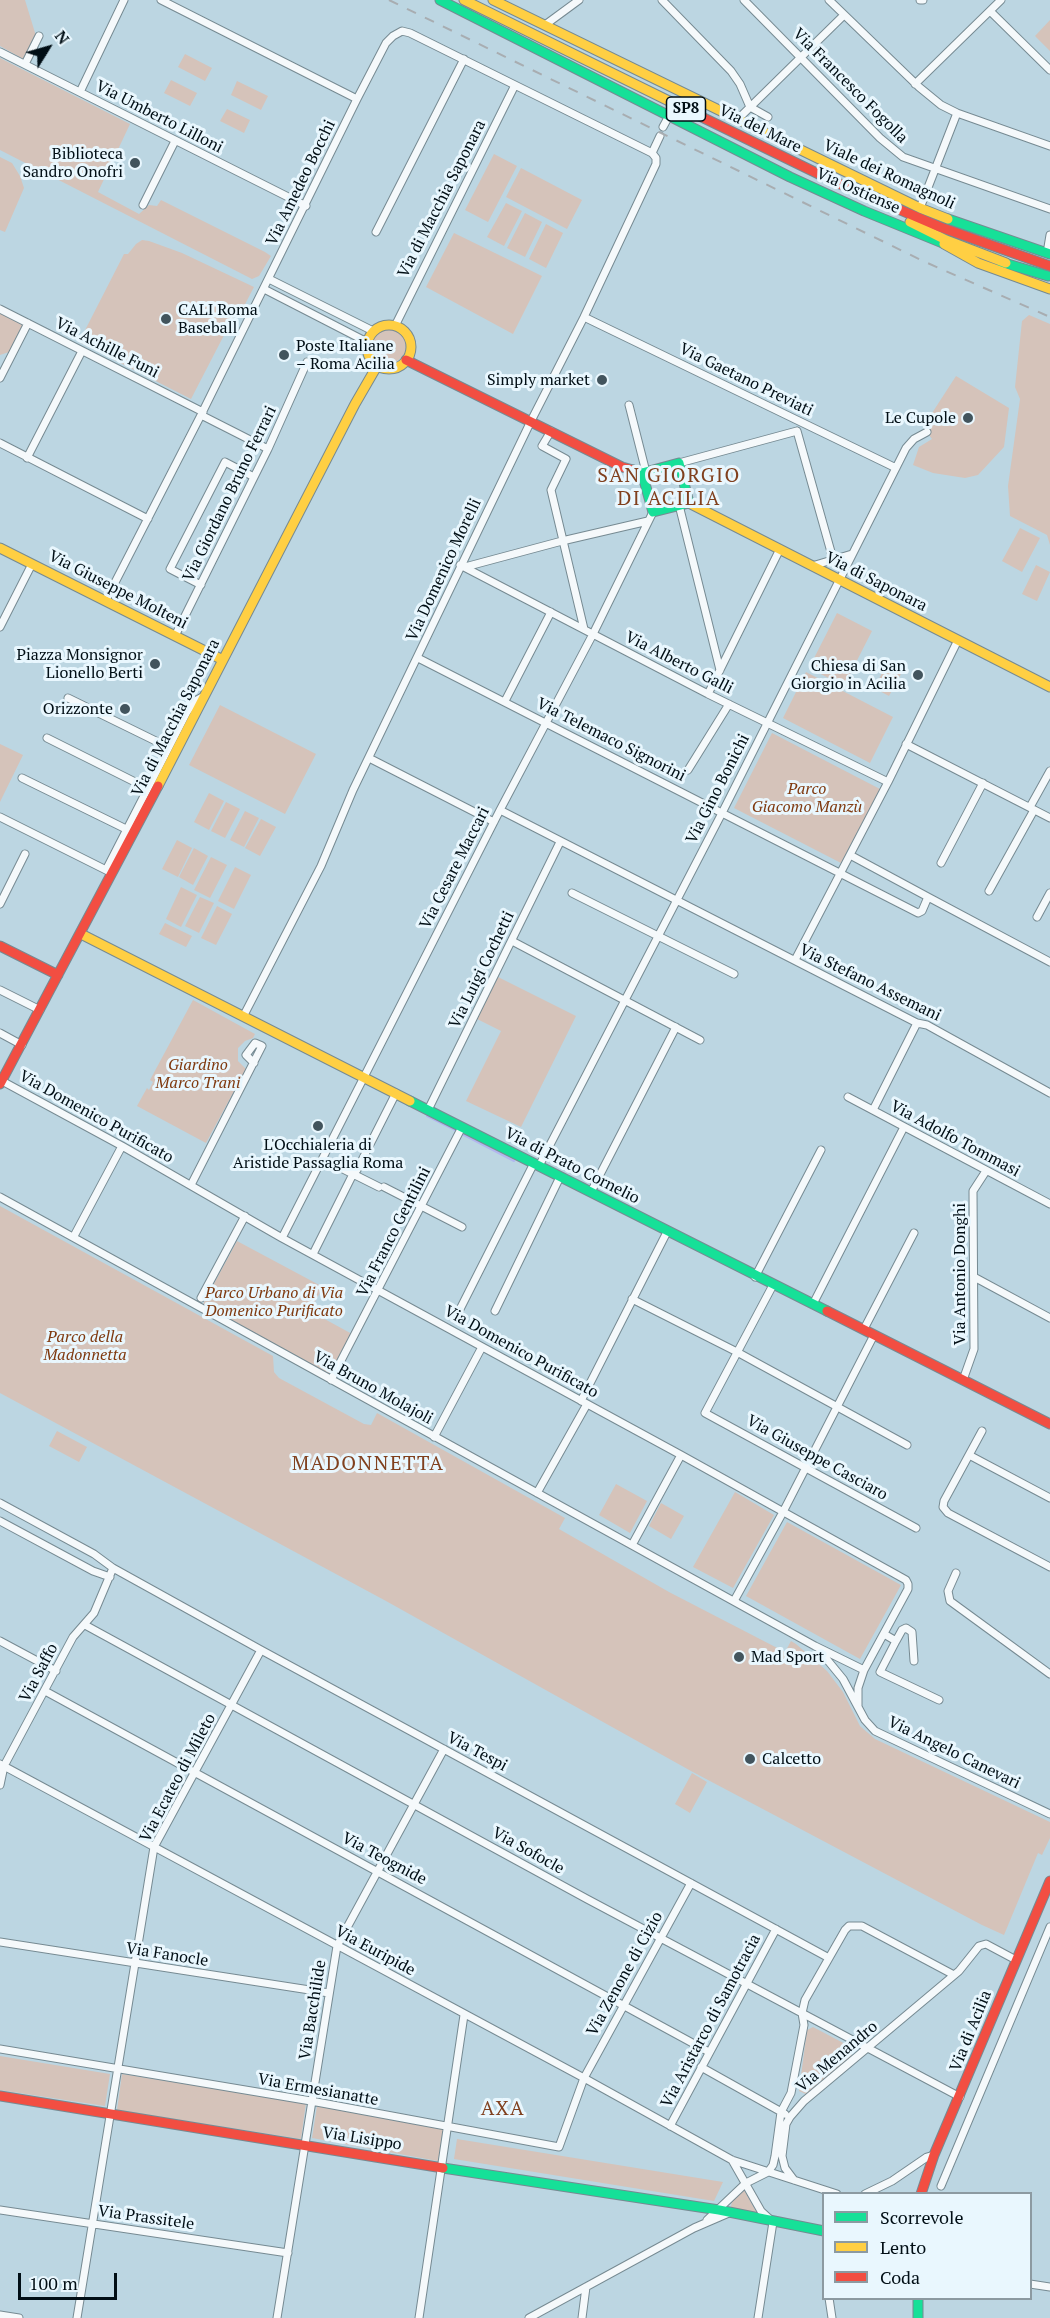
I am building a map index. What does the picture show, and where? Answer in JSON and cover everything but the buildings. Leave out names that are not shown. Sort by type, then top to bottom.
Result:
[{"type":"street","points":[[80,92],[124,0]]},
{"type":"street","points":[[161,0],[357,99]]},
{"type":"street","name":"Via Ostiense","points":[[440,0],[670,114],[790,177],[864,211],[944,244],[1048,276]]},
{"type":"street","name":"Via del Mare","points":[[464,0],[833,181],[940,227],[1050,266]]},
{"type":"street","name":"Viale dei Romagnoli","points":[[493,0],[920,208],[987,234],[1048,254]]},
{"type":"street","points":[[545,25],[580,0]]},
{"type":"street","points":[[662,0],[737,80],[750,107],[768,117]]},
{"type":"street","name":"Via Francesco Fogolla","points":[[744,0],[896,152],[934,170],[1050,209]]},
{"type":"street","points":[[829,0],[915,84],[937,102],[957,113],[1050,146]]},
{"type":"street","points":[[915,84],[1001,0]]},
{"type":"street","points":[[990,11],[1050,70]]},
{"type":"street","points":[[737,120],[844,15]]},
{"type":"street","name":"Via Amedeo Bocchi","points":[[106,600],[306,206],[357,99],[386,43],[399,32],[411,33],[652,153]]},
{"type":"street","points":[[25,64],[39,36]]},
{"type":"street","name":"Via Umberto Lilloni","points":[[0,52],[306,206]]},
{"type":"street","points":[[376,232],[464,59]]},
{"type":"street","name":"Via di Macchia Saponara","points":[[395,326],[515,85]]},
{"type":"street","points":[[920,208],[957,113]]},
{"type":"street","points":[[663,127],[670,114]]},
{"type":"street","name":"Via Domenico Morelli","points":[[244,1015],[321,866],[353,790],[531,421],[584,317],[656,164],[656,158],[652,153],[660,136]]},
{"type":"street","points":[[143,205],[175,141]]},
{"type":"street","points":[[833,181],[938,236],[1006,263]]},
{"type":"street","points":[[1048,254],[1050,235]]},
{"type":"street","points":[[944,244],[978,263],[1050,289]]},
{"type":"street","points":[[269,279],[373,331]]},
{"type":"street","points":[[264,289],[367,342]]},
{"type":"street","name":"Via Achille Funi","points":[[0,309],[268,449]]},
{"type":"street","name":"Via Gaetano Previati","points":[[584,317],[896,468]]},
{"type":"street","points":[[0,378],[28,323]]},
{"type":"street","points":[[383,325],[395,326],[410,340],[411,347],[406,360],[402,365],[390,369],[377,366],[368,356],[367,342],[373,331],[383,325]]},
{"type":"street","points":[[27,458],[82,351]]},
{"type":"street","points":[[406,360],[616,464],[644,472],[797,431]]},
{"type":"street","name":"Via Giordano Bruno Ferrari","points":[[175,636],[268,449],[307,362]]},
{"type":"street","name":"Via di Macchia Saponara","points":[[1,1083],[104,890],[107,870],[204,696],[377,366]]},
{"type":"street","points":[[629,405],[653,512],[689,503],[679,463]]},
{"type":"street","points":[[801,421],[797,431],[833,560]]},
{"type":"street","points":[[551,431],[542,446],[566,459],[551,490],[584,630]]},
{"type":"street","name":"Via Gino Bonichi","points":[[455,1319],[722,813],[909,442],[927,432]]},
{"type":"street","points":[[0,443],[148,519]]},
{"type":"street","points":[[201,585],[170,569],[225,462],[254,477]]},
{"type":"street","name":"Via di Saponara","points":[[689,503],[1050,687]]},
{"type":"street","points":[[679,505],[720,670]]},
{"type":"street","name":"Via Cesare Maccari","points":[[282,1238],[653,512]]},
{"type":"street","points":[[463,566],[648,521]]},
{"type":"street","name":"Via Giuseppe Molteni","points":[[0,548],[223,660]]},
{"type":"street","points":[[708,694],[780,549]]},
{"type":"street","points":[[812,566],[852,554]]},
{"type":"street","points":[[0,627],[32,564]]},
{"type":"street","name":"Via Alberto Galli","points":[[463,566],[708,694],[888,782]]},
{"type":"street","points":[[505,701],[551,612]]},
{"type":"street","points":[[795,960],[888,782],[958,640]]},
{"type":"street","points":[[205,651],[214,675]]},
{"type":"street","name":"Via Telemaco Signorini","points":[[418,658],[918,913],[922,911],[928,897]]},
{"type":"street","points":[[0,817],[107,870],[189,708],[204,696]]},
{"type":"street","points":[[68,698],[168,747]]},
{"type":"street","points":[[688,770],[729,704]]},
{"type":"street","points":[[47,738],[147,788]]},
{"type":"street","points":[[906,744],[1050,818]]},
{"type":"street","points":[[369,758],[494,822]]},
{"type":"street","points":[[989,891],[1050,771]]},
{"type":"street","points":[[22,778],[126,829]]},
{"type":"street","points":[[941,863],[983,783]]},
{"type":"street","points":[[500,810],[676,901]]},
{"type":"street","name":"Via Luigi Cochetti","points":[[428,1110],[560,842]]},
{"type":"street","points":[[0,904],[25,854]]},
{"type":"street","points":[[850,855],[1050,962]]},
{"type":"street","points":[[572,893],[735,974]]},
{"type":"street","points":[[1037,917],[1050,893]]},
{"type":"street","name":"Via Stefano Assemani","points":[[676,901],[917,1023],[927,1025],[1050,1093]]},
{"type":"street","name":"Via di Prato Cornelio","points":[[81,934],[396,1093],[428,1110],[460,1132],[560,1176],[1050,1424]]},
{"type":"street","points":[[512,941],[700,1040]]},
{"type":"street","points":[[0,946],[58,975]]},
{"type":"street","points":[[0,990],[40,1010]]},
{"type":"street","points":[[873,1110],[917,1023]]},
{"type":"street","points":[[591,1192],[676,1027]]},
{"type":"street","points":[[0,1033],[22,1045]]},
{"type":"street","points":[[191,1185],[254,1063]]},
{"type":"street","name":"Via Domenico Purificato","points":[[1,1083],[122,1146],[282,1238],[907,1581],[908,1589],[864,1670],[858,1688],[858,1706]]},
{"type":"street","points":[[357,1170],[396,1093]]},
{"type":"street","name":"Via Adolfo Tommasi","points":[[848,1097],[1050,1204]]},
{"type":"street","points":[[813,1304],[904,1127]]},
{"type":"street","name":"Via Franco Gentilini","points":[[331,1380],[380,1290],[460,1132]]},
{"type":"street","points":[[74,1236],[122,1146]]},
{"type":"street","points":[[755,1276],[821,1150]]},
{"type":"street","points":[[322,1159],[462,1227]]},
{"type":"street","name":"Via Antonio Donghi","points":[[963,1380],[973,1352],[973,1191],[986,1170]]},
{"type":"street","points":[[495,1311],[560,1176]]},
{"type":"street","points":[[313,1254],[351,1178]]},
{"type":"street","name":"Via Bruno Molajoli","points":[[0,1197],[734,1601]]},
{"type":"street","points":[[201,1298],[245,1216]]},
{"type":"street","points":[[537,1493],[667,1232]]},
{"type":"street","points":[[864,1329],[914,1233]]},
{"type":"street","points":[[974,1277],[1050,1318]]},
{"type":"street","points":[[737,1352],[773,1285]]},
{"type":"street","points":[[632,1299],[737,1352],[907,1446]]},
{"type":"street","points":[[734,1601],[807,1468],[874,1335]]},
{"type":"street","points":[[434,1437],[482,1347]]},
{"type":"street","name":"Via Giuseppe Casciaro","points":[[737,1352],[705,1413],[915,1528]]},
{"type":"street","points":[[982,1431],[944,1501],[944,1510],[1050,1567]]},
{"type":"street","points":[[632,1545],[681,1455]]},
{"type":"street","points":[[969,1455],[1050,1498]]},
{"type":"street","name":"Via Tespi","points":[[0,1503],[261,1650],[829,1958]]},
{"type":"street","points":[[0,1521],[93,1571],[110,1577],[113,1568]]},
{"type":"street","points":[[956,1573],[948,1591],[950,1601],[1050,1674]]},
{"type":"street","name":"Via Saffo","points":[[0,1785],[2,1765],[73,1637],[94,1613],[110,1577]]},
{"type":"street","name":"Via Angelo Canevari","points":[[734,1601],[864,1670]]},
{"type":"street","name":"Via Sofocle","points":[[85,1625],[231,1706],[960,2097]]},
{"type":"street","points":[[914,1662],[912,1632],[906,1628],[902,1630],[880,1672],[939,1700]]},
{"type":"street","points":[[884,1634],[896,1641]]},
{"type":"street","points":[[0,1641],[56,1671]]},
{"type":"street","name":"Via Angelo Canevari","points":[[815,1646],[843,1679],[869,1725],[883,1735],[1050,1814]]},
{"type":"street","name":"Via Ecateo di Mileto","points":[[77,2318],[154,1847],[261,1650]]},
{"type":"street","name":"Via Teognide","points":[[45,1691],[709,2052]]},
{"type":"street","name":"Via Bacchilide","points":[[277,2318],[337,1946],[444,1749]]},
{"type":"street","name":"Via Euripide","points":[[2,1765],[585,2078],[732,2160],[826,2191]]},
{"type":"street","name":"Via di Acilia","points":[[921,2192],[934,2155],[1050,1881]]},
{"type":"street","name":"Via Zenone di Cizio","points":[[585,2078],[623,2004],[691,1883]]},
{"type":"street","points":[[694,2228],[719,2210],[746,2183],[768,2172],[773,2165],[781,2112],[791,2093],[804,2025],[802,2013],[805,2000],[849,1926],[862,1926],[954,1975]]},
{"type":"street","points":[[941,2186],[1050,1927]]},
{"type":"street","name":"Via Aristarco di Samotracia","points":[[670,2126],[776,1929]]},
{"type":"street","name":"Via Fanocle","points":[[0,1942],[329,1993]]},
{"type":"street","name":"Via Menandro","points":[[789,2117],[804,2101],[954,1975],[982,1944],[1016,1960]]},
{"type":"street","points":[[419,2318],[464,2015]]},
{"type":"street","name":"Via Ermesianatte","points":[[0,2049],[312,2101],[447,2128],[559,2147],[585,2078]]},
{"type":"street","points":[[701,2067],[789,2117],[786,2124],[782,2163],[794,2180]]},
{"type":"street","points":[[791,2093],[804,2101]]},
{"type":"street","name":"Via Lisippo","points":[[0,2096],[303,2146],[719,2210],[820,2230]]},
{"type":"street","points":[[867,2192],[892,2181],[927,2157],[934,2155]]},
{"type":"street","points":[[732,2160],[761,2211],[772,2222],[758,2318]]},
{"type":"street","points":[[529,2318],[694,2228],[731,2212],[727,2201]]},
{"type":"street","name":"Via Prassitele","points":[[0,2210],[288,2253]]},
{"type":"street","points":[[1032,2284],[1050,2287]]},
{"type":"street","points":[[582,2318],[586,2287]]},
{"type":"street","points":[[829,2300],[832,2318]]},
{"type":"street","points":[[918,2300],[918,2318]]},
{"type":"street","points":[[0,2315],[19,2318]]},
{"type":"green space","points":[[0,0],[25,0],[36,36],[23,59],[0,46]]},
{"type":"green space","points":[[1050,20],[1050,51],[1035,36]]},
{"type":"green space","points":[[185,54],[212,68],[205,81],[178,67]]},
{"type":"green space","points":[[0,58],[130,124],[98,192],[139,214],[149,205],[157,206],[161,200],[265,252],[271,256],[259,276],[252,279],[0,150]]},
{"type":"green space","points":[[171,80],[197,93],[190,106],[164,93]]},
{"type":"green space","points":[[237,81],[268,96],[261,110],[231,95]]},
{"type":"green space","points":[[227,109],[250,120],[244,133],[220,121]]},
{"type":"green space","points":[[494,154],[517,166],[488,222],[465,210]]},
{"type":"green space","points":[[0,157],[12,163],[24,188],[5,232],[0,230]]},
{"type":"green space","points":[[521,168],[582,200],[567,229],[506,197]]},
{"type":"green space","points":[[506,203],[522,211],[504,246],[487,237]]},
{"type":"green space","points":[[525,213],[542,222],[525,257],[507,248]]},
{"type":"green space","points":[[546,224],[563,233],[546,268],[529,259]]},
{"type":"green space","points":[[454,233],[542,276],[513,334],[426,287]]},
{"type":"green space","points":[[142,240],[182,253],[254,287],[242,310],[236,312],[191,399],[79,342],[124,254],[128,254]]},
{"type":"green space","points":[[0,312],[25,324],[12,351],[0,355]]},
{"type":"green space","points":[[1029,315],[1050,324],[1050,545],[1047,535],[1010,516],[1008,486],[1020,399],[1015,387],[1022,321]]},
{"type":"green space","points":[[389,329],[401,334],[406,346],[401,358],[389,363],[377,358],[372,346],[377,334]]},
{"type":"green space","name":"Le Cupole","points":[[956,376],[1009,408],[1004,447],[978,475],[965,478],[933,473],[913,465],[919,447],[932,439],[923,427]]},
{"type":"green space","points":[[1020,528],[1040,538],[1022,572],[1002,561]]},
{"type":"green space","points":[[1036,565],[1050,572],[1037,601],[1022,594]]},
{"type":"green space","points":[[837,613],[872,631],[844,686],[809,668]]},
{"type":"green space","points":[[887,664],[902,672],[889,696],[874,688]]},
{"type":"green space","points":[[806,672],[893,717],[870,763],[783,718]]},
{"type":"green space","points":[[220,705],[316,754],[285,814],[189,765]]},
{"type":"green space","name":"Parco Giacomo Manzù","points":[[772,733],[880,789],[841,863],[734,808]]},
{"type":"green space","points":[[0,744],[23,755],[0,802]]},
{"type":"green space","points":[[209,793],[224,801],[209,830],[194,822]]},
{"type":"green space","points":[[226,802],[240,809],[225,838],[211,831]]},
{"type":"green space","points":[[245,811],[259,818],[244,847],[230,840]]},
{"type":"green space","points":[[261,819],[276,827],[260,856],[245,848]]},
{"type":"green space","points":[[177,840],[192,848],[178,877],[162,869]]},
{"type":"green space","points":[[194,848],[208,856],[193,885],[179,877]]},
{"type":"green space","points":[[211,857],[227,865],[210,898],[194,890]]},
{"type":"green space","points":[[235,867],[251,875],[234,909],[218,901]]},
{"type":"green space","points":[[181,887],[197,895],[181,927],[166,919]]},
{"type":"green space","points":[[200,897],[214,903],[199,933],[185,926]]},
{"type":"green space","points":[[217,906],[232,914],[216,945],[201,938]]},
{"type":"green space","points":[[165,923],[192,936],[186,947],[159,934]]},
{"type":"green space","points":[[498,977],[576,1016],[521,1127],[466,1101],[501,1031],[477,1019]]},
{"type":"green space","name":"Giardino Marco Trani","points":[[193,1000],[255,1034],[253,1038],[245,1041],[238,1048],[238,1061],[246,1069],[206,1143],[137,1106],[147,1088],[149,1090],[153,1082],[150,1080]]},
{"type":"green space","name":"Parco della Madonnetta","points":[[0,1206],[273,1356],[274,1372],[279,1378],[364,1424],[371,1425],[377,1413],[565,1518],[559,1529],[669,1592],[785,1652],[791,1641],[827,1671],[843,1692],[860,1726],[875,1739],[1050,1822],[1050,1838],[1042,1855],[1038,1853],[1004,1935],[691,1771],[386,1601],[0,1393]]},
{"type":"green space","name":"Parco Urbano di Via Domenico Purificato","points":[[237,1241],[323,1287],[310,1311],[352,1334],[330,1375],[203,1304]]},
{"type":"green space","points":[[57,1431],[87,1447],[79,1462],[49,1446]]},
{"type":"green space","points":[[616,1484],[647,1501],[630,1533],[599,1515]]},
{"type":"green space","points":[[735,1492],[774,1515],[733,1588],[693,1567]]},
{"type":"green space","points":[[661,1503],[684,1516],[671,1539],[649,1526]]},
{"type":"green space","points":[[787,1522],[901,1585],[860,1659],[746,1596]]},
{"type":"green space","points":[[692,1773],[707,1782],[690,1813],[675,1804]]},
{"type":"green space","points":[[813,2027],[851,2047],[852,2056],[806,2094],[799,2091],[807,2030]]},
{"type":"green space","points":[[0,2056],[110,2074],[105,2106],[0,2090]]},
{"type":"green space","points":[[122,2074],[306,2103],[301,2139],[117,2110]]},
{"type":"green space","points":[[317,2106],[444,2129],[438,2161],[312,2138]]},
{"type":"green space","points":[[457,2139],[723,2182],[714,2201],[454,2159]]},
{"type":"green space","points":[[743,2188],[758,2215],[731,2207],[732,2200]]},
{"type":"waterway","points":[[427,1116],[457,1131]]},
{"type":"waterway","points":[[462,1134],[514,1161]]},
{"type":"railway","points":[[389,0],[923,261],[1050,317]]},
{"type":"traffic: fast","points":[[440,0],[790,177],[864,211],[945,244]]},
{"type":"traffic: fast","points":[[948,219],[1050,254]]},
{"type":"traffic: fast","points":[[1001,262],[1048,276]]},
{"type":"traffic: fast","points":[[633,470],[642,473],[679,463],[689,503]]},
{"type":"traffic: fast","points":[[642,473],[653,512],[689,503]]},
{"type":"traffic: fast","points":[[410,1101],[827,1311]]},
{"type":"traffic: fast","points":[[443,2168],[719,2210],[822,2231]]},
{"type":"traffic: fast","points":[[918,2300],[918,2318]]},
{"type":"traffic: slow","points":[[464,0],[675,104]]},
{"type":"traffic: slow","points":[[493,0],[920,208],[948,219]]},
{"type":"traffic: slow","points":[[910,222],[946,240],[1006,263]]},
{"type":"traffic: slow","points":[[944,244],[978,263],[1050,289]]},
{"type":"traffic: slow","points":[[389,325],[405,331],[411,347],[405,363],[389,369],[373,363],[367,347],[373,331],[389,325]]},
{"type":"traffic: slow","points":[[158,786],[355,404],[377,366]]},
{"type":"traffic: slow","points":[[689,503],[1050,687]]},
{"type":"traffic: slow","points":[[0,548],[223,660]]},
{"type":"traffic: slow","points":[[81,934],[410,1101]]},
{"type":"traffic: jam","points":[[675,104],[833,181],[940,227],[1050,266]]},
{"type":"traffic: jam","points":[[406,360],[622,467],[633,470]]},
{"type":"traffic: jam","points":[[0,1084],[158,786]]},
{"type":"traffic: jam","points":[[0,946],[58,975]]},
{"type":"traffic: jam","points":[[827,1311],[1050,1424]]},
{"type":"traffic: jam","points":[[922,2192],[934,2155],[1050,1881]]},
{"type":"traffic: jam","points":[[0,2096],[443,2168]]},
{"type":"place","name":"Biblioteca Sandro Onofri","points":[[135,163]]},
{"type":"place","name":"CALI Roma Baseball","points":[[166,319]]},
{"type":"place","name":"Poste Italiane – Roma Acilia","points":[[284,355]]},
{"type":"place","name":"Simply market","points":[[602,380]]},
{"type":"place","name":"Le Cupole","points":[[968,418]]},
{"type":"place","name":"Piazza Monsignor Lionello Berti","points":[[155,664]]},
{"type":"place","name":"Chiesa di San Giorgio in Acilia","points":[[918,675]]},
{"type":"place","name":"Orizzonte","points":[[125,709]]},
{"type":"place","name":"L'Occhialeria di Aristide Passaglia Roma","points":[[318,1126]]},
{"type":"place","name":"Mad Sport","points":[[739,1657]]},
{"type":"place","name":"Calcetto","points":[[750,1759]]},
{"type":"district","name":"SAN GIORGIO DI ACILIA","points":[[669,488]]},
{"type":"district","name":"MADONNETTA","points":[[368,1464]]},
{"type":"district","name":"AXA","points":[[503,2109]]}]
